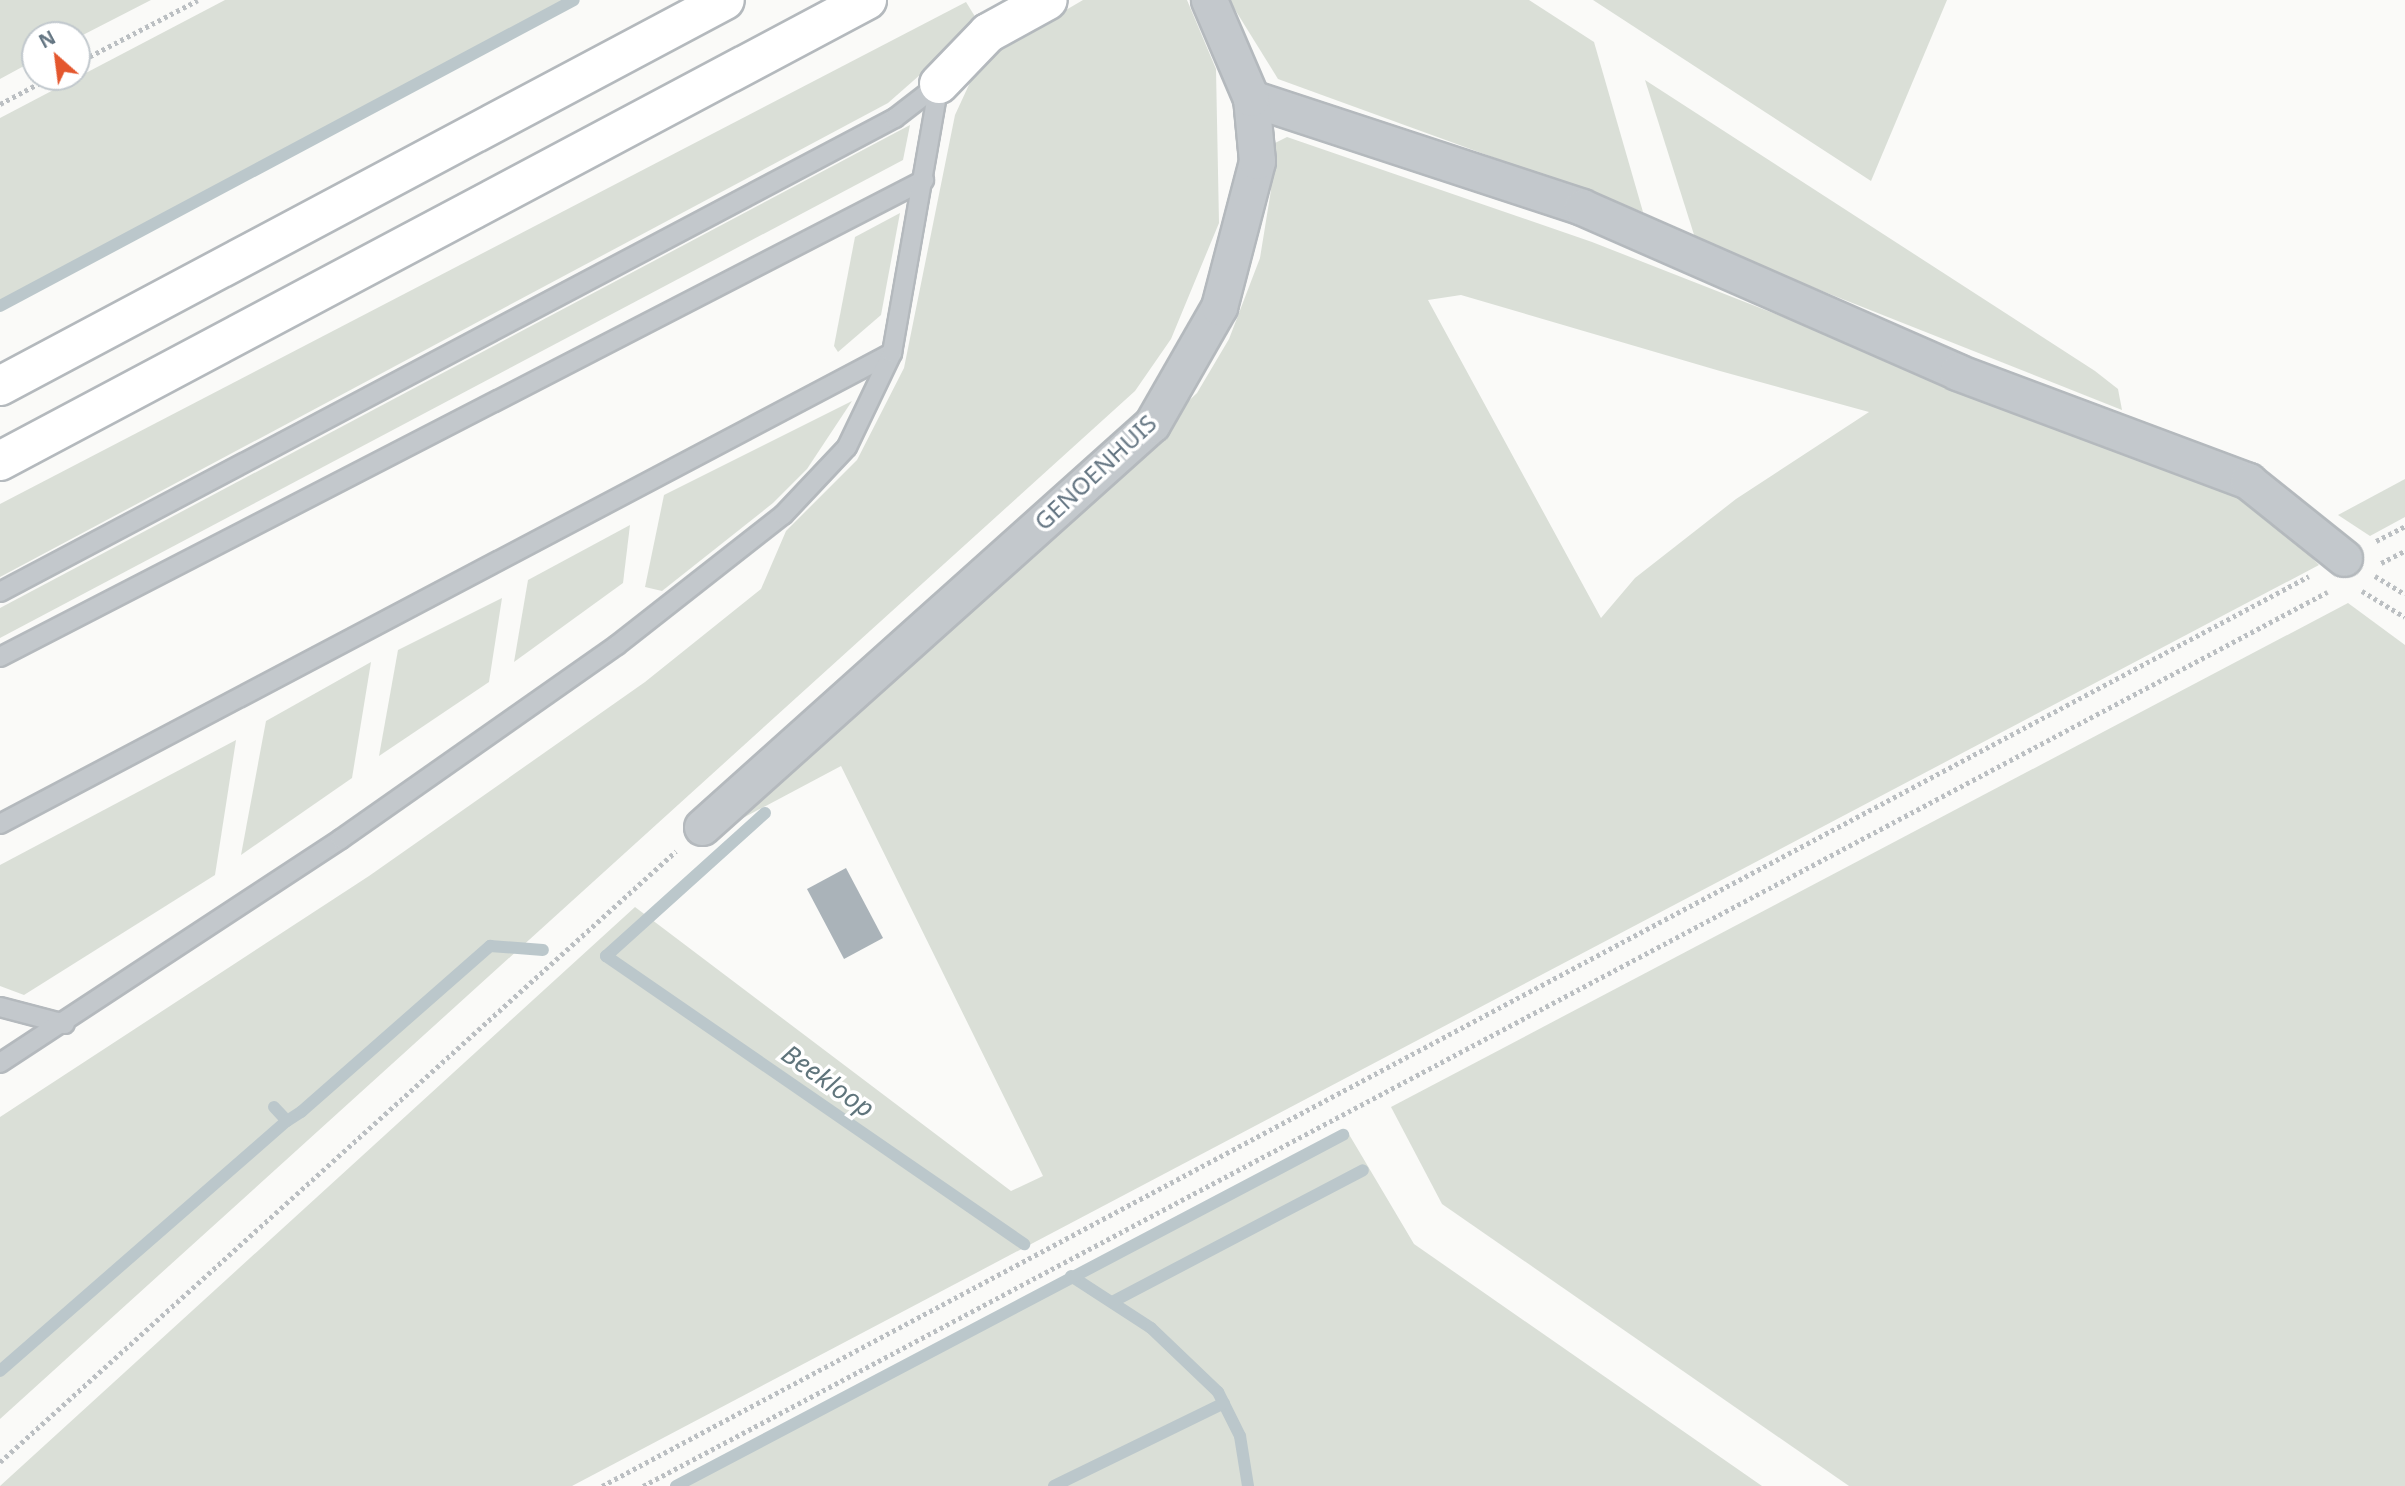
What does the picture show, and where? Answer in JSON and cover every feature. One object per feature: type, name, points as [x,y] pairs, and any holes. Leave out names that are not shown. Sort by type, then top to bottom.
[{"type":"highway","points":[[0,386],[725,0]]},
{"type":"highway","points":[[0,461],[867,0]]},
{"type":"highway","points":[[939,84],[988,33],[1048,0]]},
{"type":"street","name":"GENOENHUIS","points":[[702,827],[1152,425],[1219,307],[1257,161],[1251,98],[1209,0]]},
{"type":"street","points":[[1251,98],[1582,207],[1957,372],[2248,481],[2350,576]]},
{"type":"lane","points":[[0,1063],[65,1024],[606,653],[783,515],[847,447],[892,354],[939,84]]},
{"type":"lane","points":[[0,592],[895,118],[939,84]]},
{"type":"lane","points":[[0,657],[924,180]]},
{"type":"lane","points":[[0,824],[892,354]]},
{"type":"lane","points":[[0,1007],[65,1024]]},
{"type":"path","points":[[91,56],[198,0]]},
{"type":"path","points":[[0,104],[25,91]]},
{"type":"path","points":[[602,1486],[2350,576],[2405,551]]},
{"type":"path","points":[[2350,576],[2405,617]]},
{"type":"path","points":[[643,1486],[2350,576],[2405,594]]},
{"type":"path","points":[[0,1462],[702,827]]},
{"type":"shaded area","points":[[0,0],[151,0],[91,31],[91,21],[21,21],[21,68],[0,79]]},
{"type":"shaded area","points":[[225,0],[571,0],[0,307],[0,118],[51,91],[91,91],[91,70]]},
{"type":"shaded area","points":[[1083,0],[1187,0],[1216,69],[1219,223],[1171,339],[1135,391],[0,1419],[0,1117],[369,876],[645,682],[761,589],[786,531],[857,460],[904,368],[955,115],[973,76],[1006,45]]},
{"type":"shaded area","points":[[1229,0],[1529,0],[1594,42],[1643,212],[1278,79]]},
{"type":"shaded area","points":[[1593,0],[1947,0],[1871,181]]},
{"type":"shaded area","points":[[966,2],[979,23],[888,103],[0,577],[0,504]]},
{"type":"shaded area","points":[[1645,80],[2095,371],[2118,389],[2122,410],[1696,241]]},
{"type":"shaded area","points":[[910,125],[903,160],[0,638],[0,608]]},
{"type":"shaded area","points":[[1287,137],[1592,242],[2227,491],[2272,517],[2319,565],[572,1486],[0,1486],[635,907],[1011,1191],[1043,1176],[841,766],[726,827],[936,642],[1197,393],[1229,339],[1260,258],[1271,190],[1265,148]],"holes":[[[1461,295],[1869,412],[1736,499],[1635,578],[1601,618],[1428,300]]]},
{"type":"shaded area","points":[[900,213],[881,315],[838,352],[834,346],[855,237]]},
{"type":"shaded area","points":[[852,401],[807,469],[773,503],[662,591],[645,587],[664,495]]},
{"type":"shaded area","points":[[2405,479],[2405,517],[2370,536],[2338,515]]},
{"type":"shaded area","points":[[630,525],[623,583],[514,662],[528,580]]},
{"type":"shaded area","points":[[502,598],[489,682],[379,756],[398,650]]},
{"type":"shaded area","points":[[2348,603],[2405,645],[2405,1486],[1849,1486],[1442,1204],[1391,1107]]},
{"type":"shaded area","points":[[371,662],[352,778],[241,855],[266,721]]},
{"type":"shaded area","points":[[236,740],[215,875],[24,995],[0,986],[0,865]]},
{"type":"shaded area","points":[[1347,1131],[1414,1244],[1762,1486],[678,1486]]},
{"type":"building","points":[[846,868],[883,938],[844,959],[807,889]]},
{"type":"waterway","points":[[0,306],[574,0]]},
{"type":"waterway","name":"Beekloop","points":[[765,813],[606,956],[1024,1244]]},
{"type":"waterway","name":"Beekloop","points":[[274,1107],[287,1121],[301,1112],[490,946],[543,950]]},
{"type":"waterway","points":[[0,1371],[287,1121]]},
{"type":"waterway","points":[[676,1486],[1343,1135]]},
{"type":"waterway","points":[[1114,1301],[1363,1170]]},
{"type":"waterway","name":"Beekloop","points":[[1071,1276],[1151,1328],[1218,1392],[1240,1436],[1248,1486]]},
{"type":"waterway","points":[[1054,1486],[1224,1403]]}]
